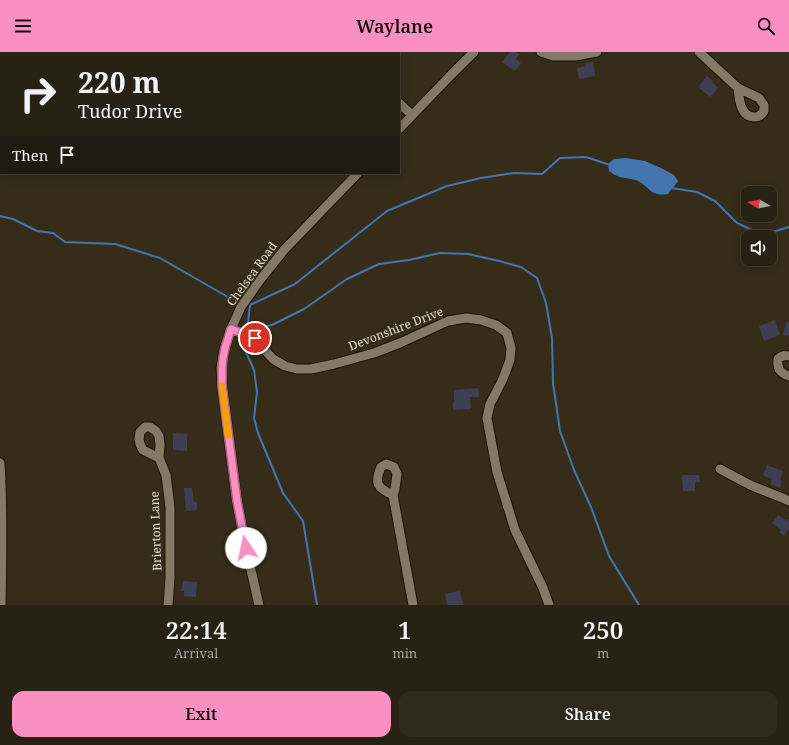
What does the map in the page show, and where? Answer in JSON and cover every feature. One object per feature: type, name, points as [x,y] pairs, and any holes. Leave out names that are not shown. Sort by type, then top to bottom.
[{"type":"street","points":[[400,128],[474,52]]},
{"type":"street","points":[[541,52],[553,56],[575,56],[597,52]]},
{"type":"street","points":[[699,52],[738,88]]},
{"type":"street","points":[[400,104],[412,115]]},
{"type":"street","name":"Chelsea Road","points":[[260,605],[246,548],[237,501],[222,385],[222,368],[225,348],[231,329],[241,307],[260,280],[284,250],[357,174]]},
{"type":"street","name":"Devonshire Drive","points":[[231,329],[255,338],[273,359],[284,366],[297,370],[311,369],[334,364],[374,352],[400,343],[448,321],[466,318],[481,320],[496,325],[507,333],[511,348],[510,360],[502,381],[490,404],[488,418],[497,472],[515,530],[544,588],[549,605]]},
{"type":"street","points":[[789,356],[781,357],[778,359],[777,364],[782,374],[789,376]]},
{"type":"street","name":"Brierton Lane","points":[[159,458],[166,475],[170,507],[170,578],[168,605]]},
{"type":"street","points":[[0,463],[2,508],[1,605]]},
{"type":"street","points":[[720,469],[750,485],[788,497]]},
{"type":"street","points":[[393,495],[413,605]]},
{"type":"water","points":[[626,158],[645,161],[661,168],[674,175],[678,181],[668,194],[662,195],[654,193],[638,181],[619,177],[609,171],[608,164],[614,159]]},
{"type":"building","points":[[510,52],[516,52],[519,54],[516,59],[521,63],[515,71],[502,62]]},
{"type":"building","points":[[593,62],[595,76],[579,79],[577,68],[585,66],[584,64]]},
{"type":"building","points":[[707,76],[718,88],[710,97],[698,87]]},
{"type":"building","points":[[775,320],[780,335],[764,341],[759,326]]},
{"type":"building","points":[[787,321],[789,322],[789,336],[783,335]]},
{"type":"building","points":[[478,388],[479,397],[470,397],[471,409],[453,410],[454,390]]},
{"type":"building","points":[[173,433],[187,434],[187,451],[173,450]]},
{"type":"building","points":[[767,465],[783,471],[780,480],[782,481],[780,488],[770,484],[772,479],[763,475]]},
{"type":"building","points":[[682,475],[699,475],[700,482],[695,482],[695,491],[683,491]]},
{"type":"building","points":[[184,488],[192,488],[194,502],[197,502],[197,510],[186,511]]},
{"type":"building","points":[[778,515],[787,521],[789,519],[789,528],[784,536],[779,532],[781,530],[772,523]]},
{"type":"building","points":[[183,581],[197,582],[196,597],[184,596],[184,591],[181,591]]},
{"type":"building","points":[[460,591],[463,605],[447,605],[445,594]]},
{"type":"waterway","points":[[610,165],[586,157],[560,158],[542,174],[514,173],[481,178],[447,186],[387,211],[295,284],[250,305],[248,323],[258,328],[272,325],[304,309],[347,279],[379,264],[409,260],[440,253],[468,254],[499,261],[521,267],[537,278],[546,303],[552,338],[553,383],[560,431],[609,556],[639,605]]},
{"type":"waterway","points":[[671,188],[697,192],[715,201],[737,223],[752,230],[769,233],[789,227]]},
{"type":"waterway","points":[[0,216],[13,219],[37,231],[53,233],[65,242],[115,244],[160,258],[234,299]]},
{"type":"waterway","points":[[246,329],[248,323]]},
{"type":"waterway","points":[[243,340],[242,343],[254,370],[257,392],[254,418],[258,433],[283,493],[303,521],[317,605]]},
{"type":"slow traffic","points":[[222,386],[228,435]]},
{"type":"route","points":[[246,548],[237,501],[223,394],[222,368],[225,348],[231,329],[255,338]]}]
